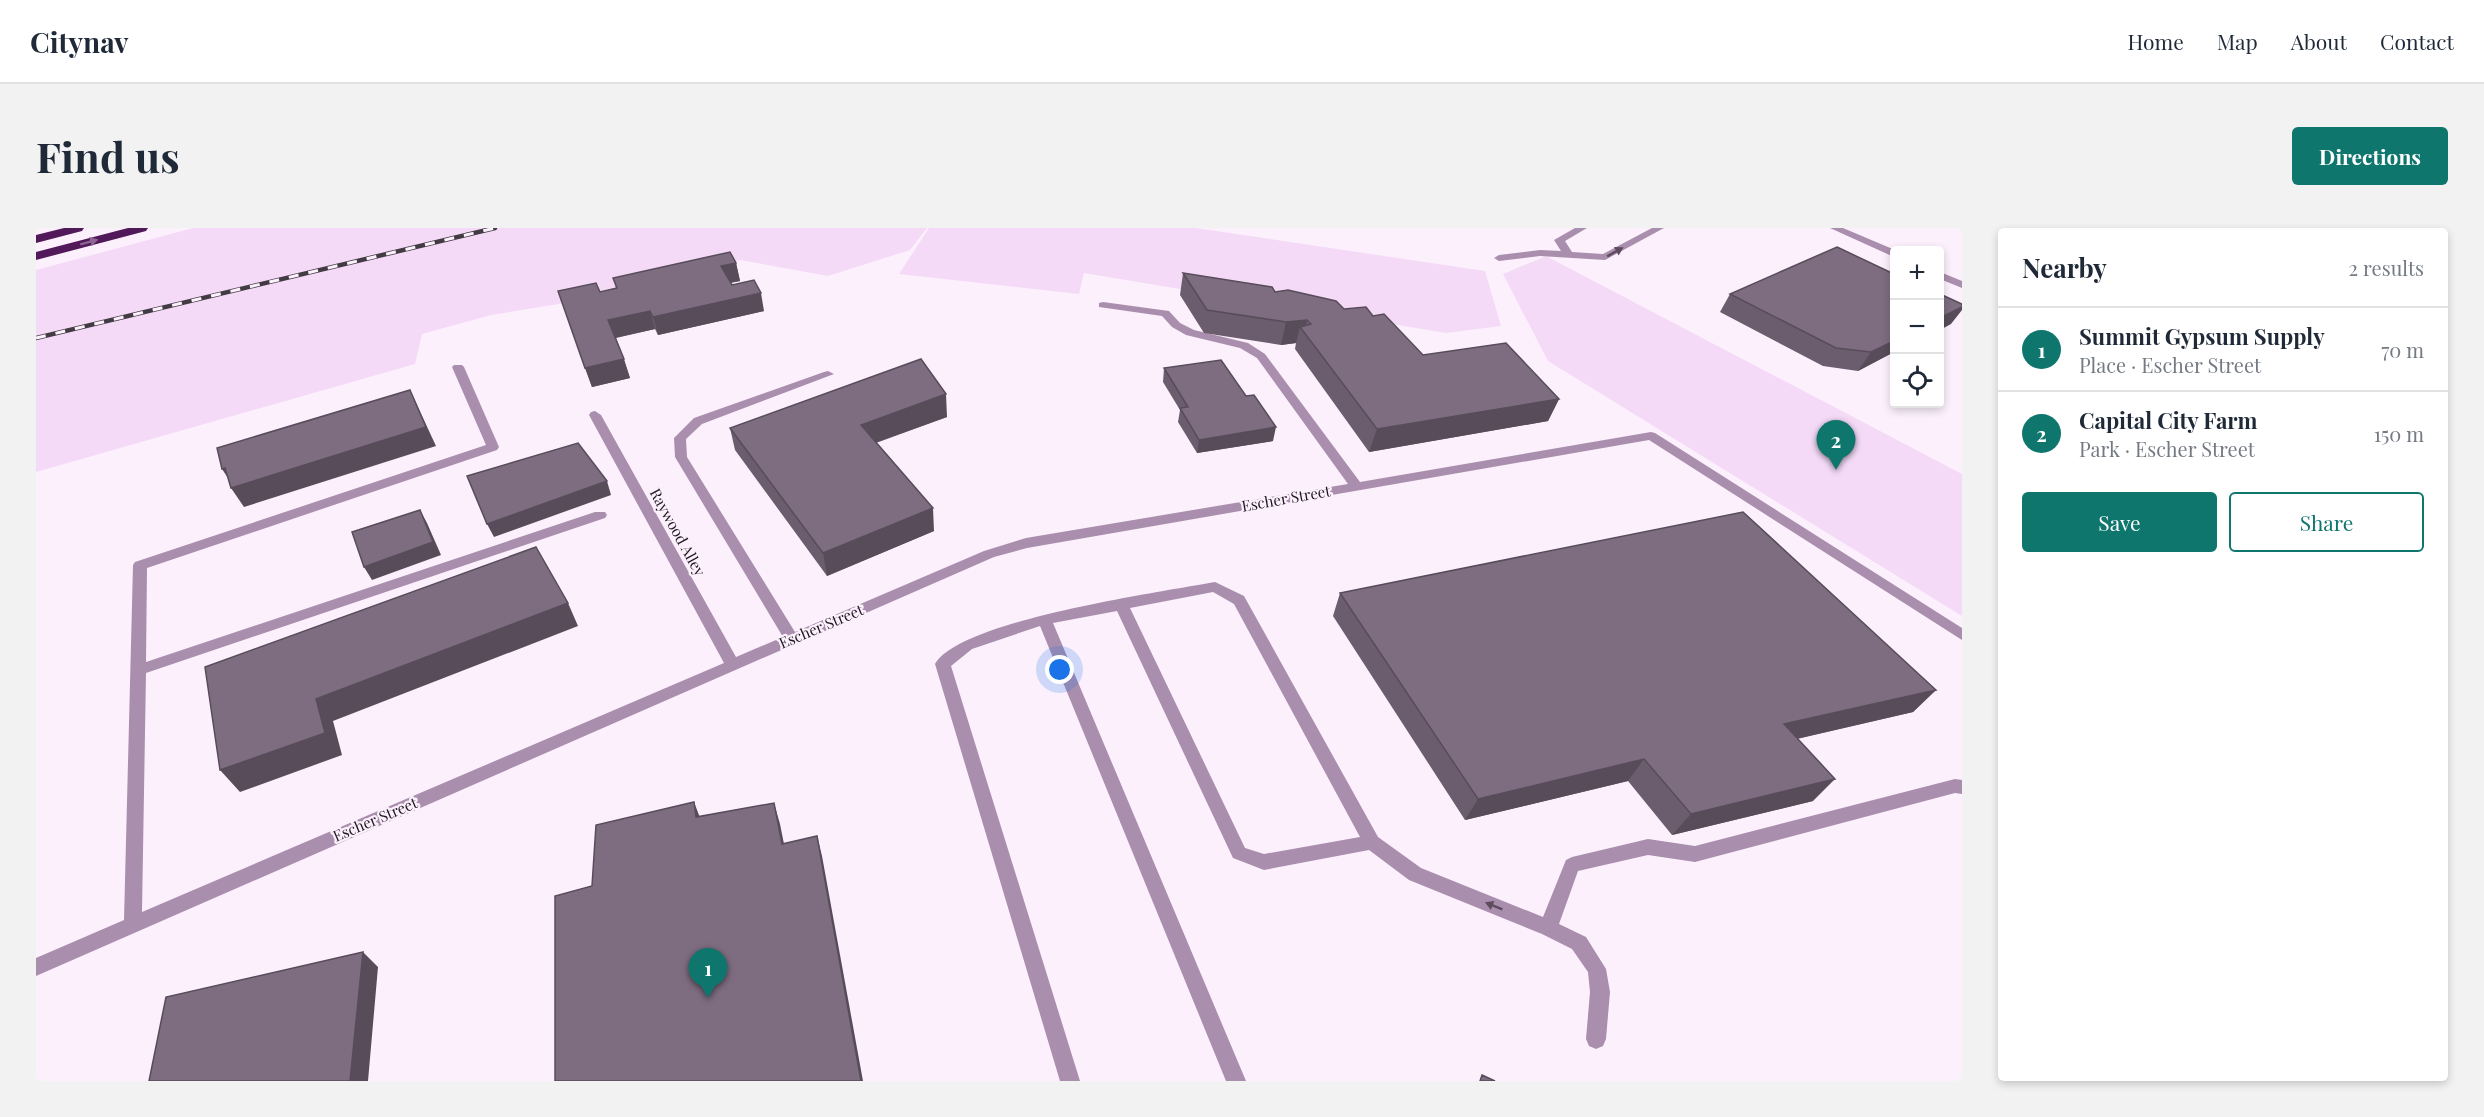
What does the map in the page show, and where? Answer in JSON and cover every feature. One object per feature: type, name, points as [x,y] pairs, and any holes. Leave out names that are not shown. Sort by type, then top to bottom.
[{"type":"highway","points":[[36,239],[78,228]]},
{"type":"highway","points":[[36,256],[142,228]]},
{"type":"street","points":[[1568,254],[1558,240],[1582,228]]},
{"type":"street","points":[[1499,258],[1540,253],[1605,257],[1659,228]]},
{"type":"street","points":[[1835,228],[1890,253]]},
{"type":"street","points":[[1944,277],[1962,285]]},
{"type":"street","points":[[1103,305],[1165,313],[1176,325],[1190,333],[1244,345],[1261,356],[1357,486]]},
{"type":"street","points":[[133,925],[140,565],[493,447],[458,367]]},
{"type":"street","points":[[792,639],[681,457],[680,438],[698,421],[828,374]]},
{"type":"street","name":"Raywood Alley","points":[[595,414],[732,664]]},
{"type":"street","name":"Escher Street","points":[[36,967],[732,664],[989,554],[1026,543],[1651,436],[1962,635]]},
{"type":"street","points":[[138,670],[600,515]]},
{"type":"street","points":[[1070,1081],[943,664],[967,645],[1044,619],[1215,587],[1239,600],[1372,842],[1414,874],[1548,928],[1579,943],[1598,969],[1600,992],[1596,1039]]},
{"type":"street","points":[[1121,604],[1239,853],[1264,862],[1372,842]]},
{"type":"street","points":[[1044,619],[1236,1081]]},
{"type":"street","points":[[1548,928],[1572,865],[1648,847],[1695,854],[1955,786],[1962,788]]},
{"type":"shaded area","points":[[193,228],[927,228],[910,250],[828,276],[740,260],[577,301],[491,315],[422,334],[415,364],[36,472],[36,270]]},
{"type":"shaded area","points":[[929,228],[1196,228],[1485,271],[1501,326],[1446,333],[1084,273],[1079,294],[899,274]]},
{"type":"shaded area","points":[[1546,256],[1962,474],[1962,616],[1548,361],[1503,274]]},
{"type":"building","points":[[1837,247],[1890,272],[1890,343],[1871,352],[1836,348],[1730,294]]},
{"type":"building","points":[[730,252],[736,263],[721,266],[732,285],[754,280],[761,293],[653,317],[650,311],[608,320],[624,359],[585,368],[558,291],[596,283],[600,292],[617,288],[613,278]]},
{"type":"building","points":[[1183,273],[1272,287],[1275,292],[1288,290],[1336,301],[1344,309],[1366,307],[1373,316],[1384,314],[1423,355],[1506,343],[1559,399],[1377,429],[1300,327],[1311,324],[1307,320],[1286,322],[1207,310]]},
{"type":"building","points":[[1944,296],[1962,304],[1962,307],[1944,316]]},
{"type":"building","points":[[921,359],[946,394],[861,425],[933,508],[823,553],[730,428]]},
{"type":"building","points":[[1221,360],[1246,396],[1254,395],[1276,427],[1199,440],[1180,408],[1188,407],[1164,368]]},
{"type":"building","points":[[410,390],[426,427],[231,488],[225,468],[222,469],[217,448]]},
{"type":"building","points":[[578,443],[607,481],[487,524],[467,476]]},
{"type":"building","points":[[420,510],[433,542],[364,567],[352,532]]},
{"type":"building","points":[[1743,512],[1936,690],[1784,724],[1835,779],[1691,814],[1644,759],[1478,799],[1340,593]]},
{"type":"building","points":[[536,547],[568,603],[316,699],[325,733],[220,770],[205,667]]},
{"type":"building","points":[[694,802],[696,817],[774,803],[782,844],[817,836],[861,1081],[555,1081],[555,896],[592,886],[596,825]]},
{"type":"building","points":[[363,952],[350,1081],[149,1081],[166,997]]},
{"type":"building","points":[[1482,1075],[1495,1081],[1480,1081]]},
{"type":"railway","points":[[36,338],[495,228]]},
{"type":"place","name":"Capital City Farm","points":[[1836,470]]},
{"type":"place","name":"Summit Gypsum Supply","points":[[708,998]]}]
